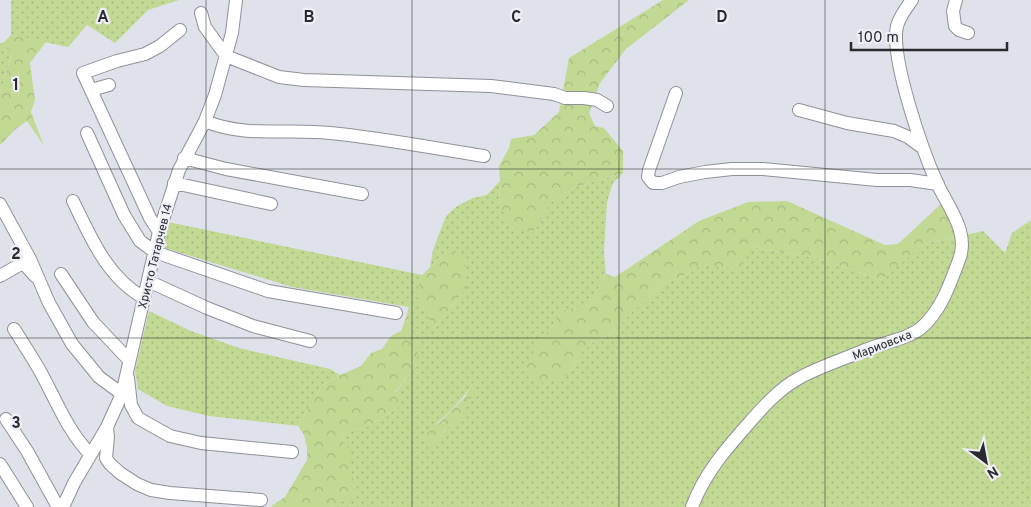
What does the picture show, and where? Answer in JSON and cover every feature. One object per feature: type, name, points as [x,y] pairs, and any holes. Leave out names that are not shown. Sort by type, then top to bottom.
[{"type":"street","name":"Христо Татарчев 14","points":[[62,507],[90,454],[107,427],[122,394],[159,232],[174,182],[184,158],[206,121],[215,95],[234,24],[236,0]]},
{"type":"street","name":"Мариовска","points":[[692,507],[718,458],[779,391],[800,377],[872,347],[915,333],[933,316],[946,294],[961,255],[962,242],[960,229],[923,148],[902,79],[897,28],[901,15],[912,0]]},
{"type":"street","points":[[956,0],[953,11],[955,26],[959,30],[968,33]]},
{"type":"street","points":[[201,13],[204,27],[226,56],[269,74],[289,78],[491,86],[554,94],[565,98],[597,100],[607,106]]},
{"type":"street","points":[[159,232],[150,218],[83,73],[117,60],[144,54],[166,42],[180,30]]},
{"type":"street","points":[[90,90],[109,85]]},
{"type":"street","points":[[676,93],[649,170],[648,177],[653,183],[662,183],[704,172],[732,169],[763,169],[877,180],[916,180],[938,184]]},
{"type":"street","points":[[799,110],[847,123],[894,131],[908,137],[923,148]]},
{"type":"street","points":[[206,121],[219,127],[237,130],[329,132],[484,156]]},
{"type":"street","points":[[87,133],[124,215],[140,241],[155,252],[268,291],[396,313]]},
{"type":"street","points":[[184,158],[226,170],[362,194]]},
{"type":"street","points":[[174,182],[272,204]]},
{"type":"street","points":[[73,201],[95,246],[110,269],[121,282],[144,298]]},
{"type":"street","points":[[0,204],[30,259],[58,320],[75,349],[100,376],[122,394]]},
{"type":"street","points":[[0,276],[21,264],[29,268],[41,286]]},
{"type":"street","points":[[61,274],[93,322],[128,366],[131,405],[138,418],[170,436],[201,443],[292,452]]},
{"type":"street","points":[[148,281],[206,308],[253,326],[310,340]]},
{"type":"street","points":[[14,328],[40,370],[73,435],[90,454]]},
{"type":"street","points":[[6,419],[27,451],[58,507]]},
{"type":"street","points":[[107,427],[106,458],[120,473],[137,484],[151,490],[170,493],[261,500]]},
{"type":"street","points":[[0,464],[27,507]]},
{"type":"green space","points":[[11,0],[179,0],[148,10],[115,43],[87,25],[68,47],[11,35]]},
{"type":"green space","points":[[663,0],[689,0],[626,49],[600,83],[589,113],[595,126],[604,128],[623,151],[623,173],[575,187],[550,203],[533,233],[510,226],[499,204],[499,166],[509,148],[511,139],[534,135],[559,112],[569,58]]},
{"type":"green space","points":[[11,35],[46,42],[30,63],[35,100],[31,112],[44,146],[27,121],[0,145],[0,93],[12,53],[3,43]]},
{"type":"green space","points":[[0,43],[3,43],[12,52],[0,93]]},
{"type":"green space","points":[[623,173],[613,183],[607,202],[604,252],[606,274],[590,305],[563,310],[524,367],[567,376],[583,350],[593,342],[612,334],[630,314],[668,281],[680,278],[701,265],[752,247],[818,258],[881,280],[923,244],[983,231],[1005,253],[1012,233],[1031,220],[1031,507],[331,507],[333,505],[344,443],[342,436],[348,430],[365,428],[400,406],[395,393],[411,373],[418,343],[406,317],[409,307],[292,287],[165,248],[162,244],[168,222],[422,275],[419,290],[434,328],[466,289],[441,257],[430,267],[433,250],[446,216],[457,206],[473,198],[487,195],[500,181],[499,204],[533,233],[550,203],[575,187]],"holes":[[[473,383],[457,423],[449,426],[440,437],[426,435],[455,406]]]},
{"type":"green space","points":[[787,201],[885,245],[898,244],[942,203],[954,230],[954,237],[923,244],[881,280],[818,258],[752,247],[739,269],[701,265],[680,278],[668,281],[630,314],[612,334],[593,342],[583,350],[567,376],[538,384],[523,367],[563,310],[590,305],[606,274],[615,277],[699,221],[748,202]]},
{"type":"green space","points":[[454,249],[466,266],[466,289],[434,328],[416,294],[422,275],[441,257]]},
{"type":"green space","points":[[149,311],[191,331],[239,348],[330,369],[340,375],[322,386],[298,426],[209,416],[167,406],[138,389],[135,371]]},
{"type":"green space","points":[[406,317],[418,343],[417,358],[411,373],[395,392],[402,398],[400,406],[365,428],[349,430],[342,436],[344,443],[349,449],[355,496],[331,507],[270,507],[285,497],[307,460],[304,435],[298,426],[322,386],[340,375],[361,366],[371,353],[382,349],[391,336],[401,331]]},
{"type":"green space","points":[[473,383],[475,390],[462,416],[457,423],[446,429],[430,449],[426,446],[426,435],[432,427],[440,422],[464,398]]}]
